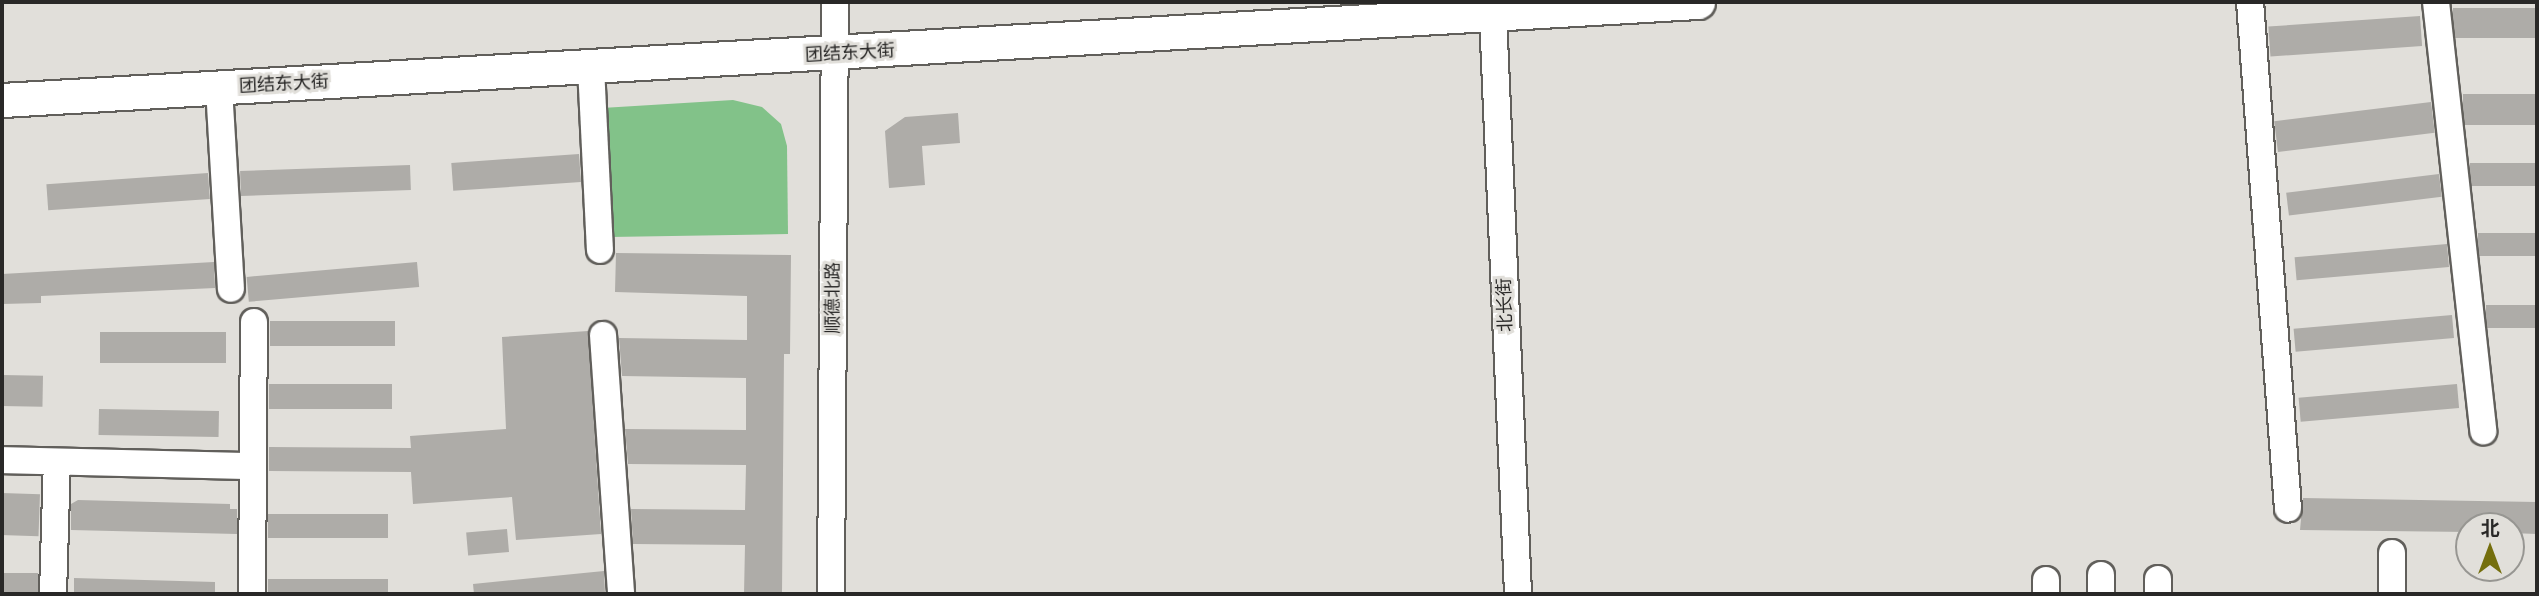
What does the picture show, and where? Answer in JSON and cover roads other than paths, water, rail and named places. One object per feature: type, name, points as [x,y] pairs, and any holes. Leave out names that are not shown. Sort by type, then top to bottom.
[{"type":"main road","name":"团结东大街","points":[[2,80],[835,30],[1403,2]]},
{"type":"main road","name":"团结东大街","points":[[2,100],[591,67],[835,30],[1493,16],[1698,2]]},
{"type":"street","points":[[2250,2],[2288,509]]},
{"type":"street","points":[[2436,2],[2483,431]]},
{"type":"street","name":"北长街","points":[[1493,16],[1518,594]]},
{"type":"street","name":"顺德北路","points":[[831,594],[835,30]]},
{"type":"street","points":[[591,67],[600,250]]},
{"type":"street","points":[[219,88],[231,289]]},
{"type":"street","points":[[252,594],[254,322]]},
{"type":"street","points":[[603,335],[621,594]]},
{"type":"street","points":[[2,460],[253,466]]},
{"type":"street","points":[[52,594],[57,461]]},
{"type":"street","points":[[2392,553],[2392,594]]}]
